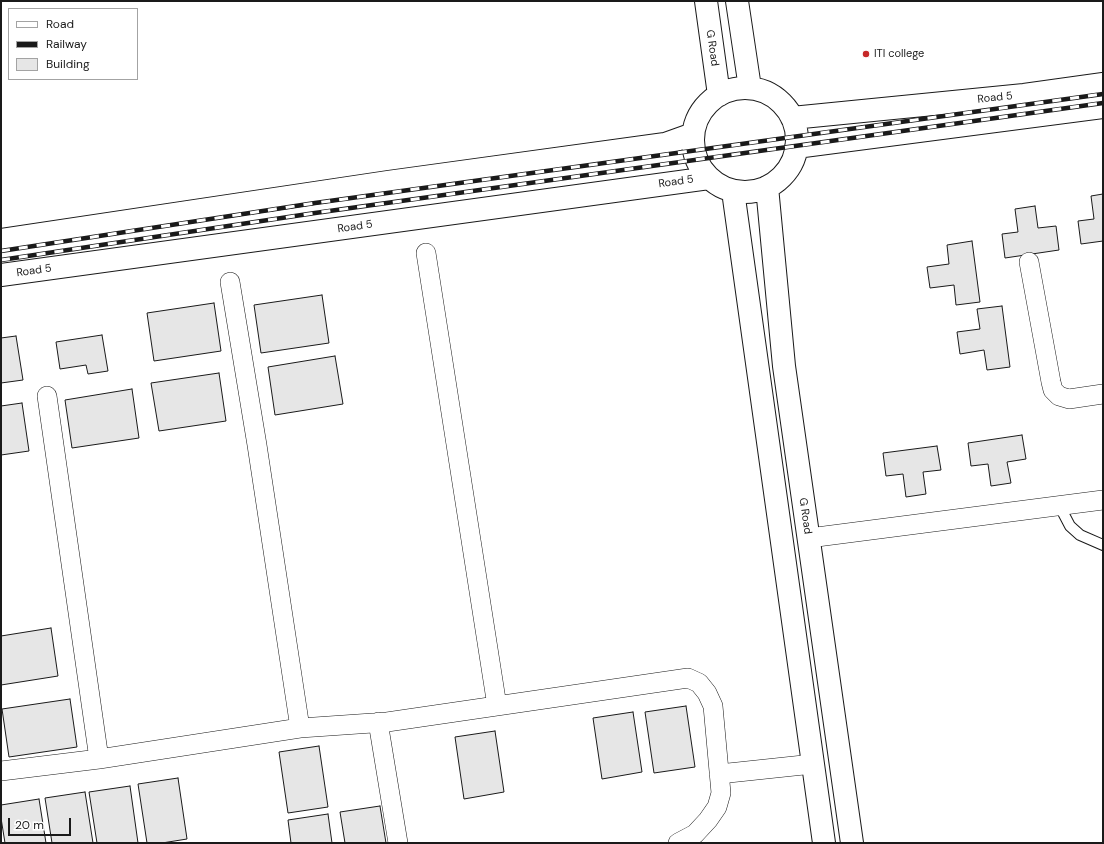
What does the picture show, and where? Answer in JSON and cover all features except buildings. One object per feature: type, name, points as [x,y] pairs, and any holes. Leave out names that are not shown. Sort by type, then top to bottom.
[{"type":"street","name":"G Road","points":[[706,1],[719,95]]},
{"type":"street","points":[[737,1],[750,88]]},
{"type":"street","name":"Road 5","points":[[792,118],[1017,96],[1103,84]]},
{"type":"street","points":[[750,88],[768,93],[782,103],[792,118],[796,132],[796,147],[791,164],[781,178],[767,187],[750,192],[733,191],[718,185],[706,176],[697,162],[693,148],[693,134],[697,118],[706,105],[719,95],[734,89],[750,88]]},
{"type":"street","name":"Road 5","points":[[796,147],[1103,107]]},
{"type":"street","points":[[1,240],[388,182],[665,144],[693,134]]},
{"type":"street","name":"Road 5","points":[[1,276],[709,178]]},
{"type":"street","name":"G Road","points":[[767,187],[784,366],[852,843]]},
{"type":"street","points":[[733,191],[824,843]]},
{"type":"street","points":[[426,254],[497,706]]},
{"type":"street","points":[[1030,262],[1053,390],[1060,396],[1069,399],[1103,394]]},
{"type":"street","points":[[230,282],[257,444],[300,728]]},
{"type":"street","points":[[47,396],[99,759]]},
{"type":"street","points":[[809,538],[1103,500]]},
{"type":"street","points":[[1,771],[99,759],[300,728],[378,722],[688,678],[699,683],[713,706],[721,793],[717,807],[708,820],[695,834],[678,843]]},
{"type":"street","points":[[378,722],[398,843]]},
{"type":"street","points":[[719,774],[813,764]]},
{"type":"lane","points":[[1059,506],[1070,526],[1080,535],[1103,545]]},
{"type":"railway","points":[[1,251],[315,203],[1103,94]]},
{"type":"railway","points":[[1,260],[315,213],[1103,103]]},
{"type":"place","name":"ITI college","points":[[866,54]]}]
